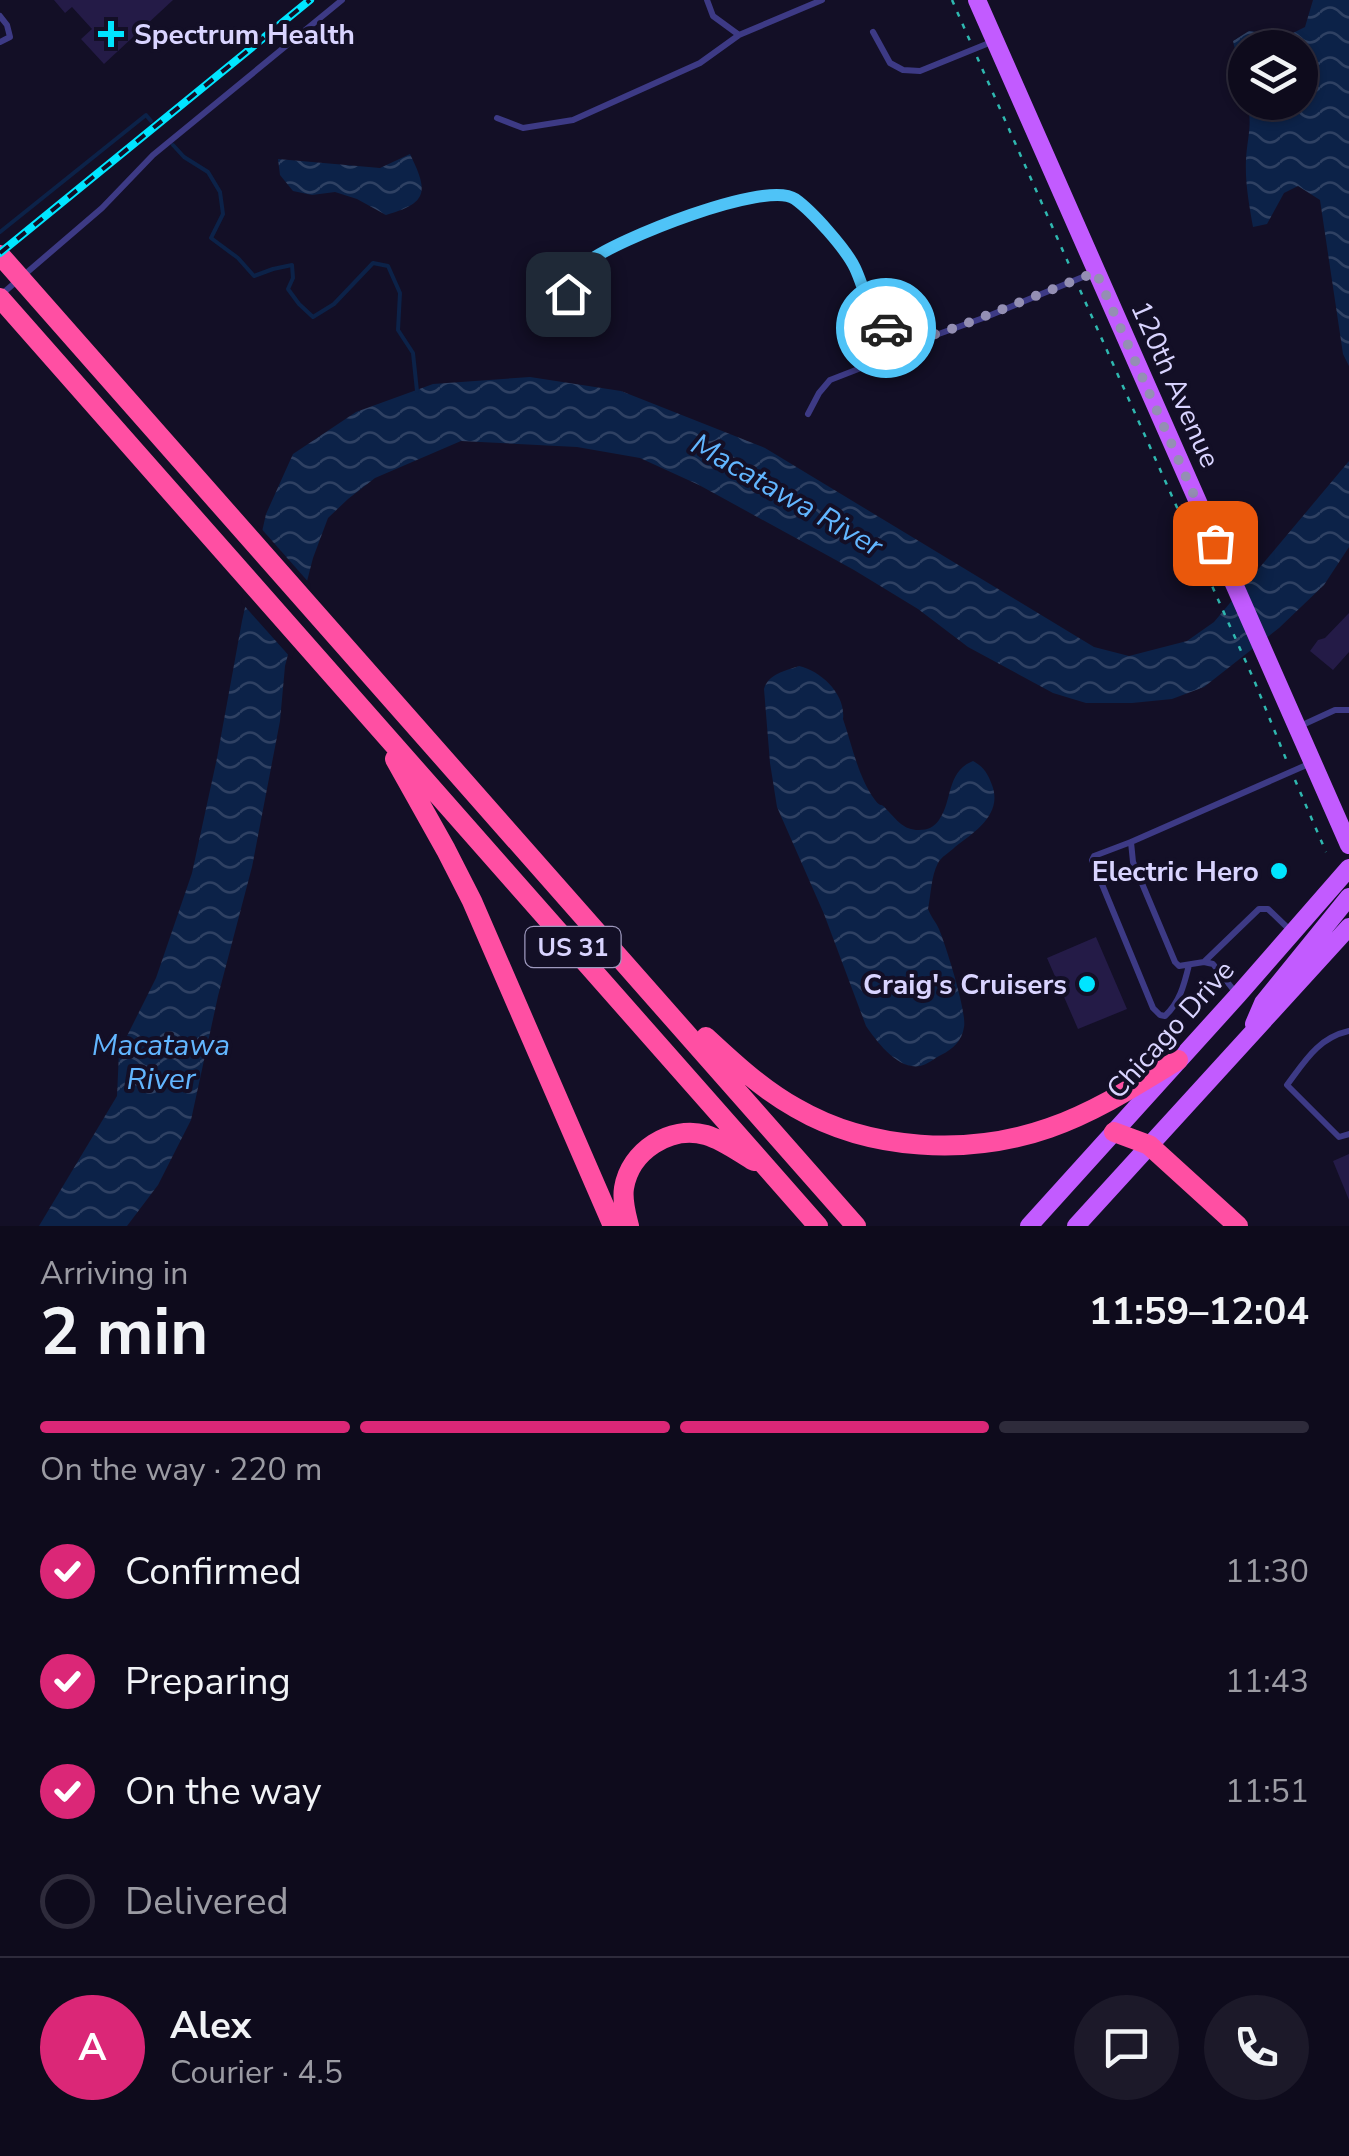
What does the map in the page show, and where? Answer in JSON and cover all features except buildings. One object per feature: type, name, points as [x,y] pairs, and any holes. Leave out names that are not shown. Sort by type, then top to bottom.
[{"type":"highway","name":"US 31","points":[[0,255],[856,1226]]},
{"type":"highway","name":"US 31","points":[[2,300],[818,1226]]},
{"type":"highway","points":[[374,722],[465,888],[613,1226]]},
{"type":"highway","points":[[628,965],[747,1074],[778,1097],[812,1117],[898,1142],[970,1144],[1034,1133],[1088,1111],[1178,1060]]},
{"type":"highway","points":[[629,1226],[624,1201],[628,1174],[634,1161],[655,1142],[667,1137],[692,1132],[705,1134],[772,1172]]},
{"type":"highway","points":[[1114,1132],[1148,1145],[1238,1226]]},
{"type":"main road","name":"120th Avenue","points":[[978,0],[1349,845]]},
{"type":"main road","name":"Chicago Drive","points":[[1029,1226],[1349,868]]},
{"type":"main road","points":[[1248,1038],[1263,1003],[1349,897]]},
{"type":"main road","points":[[1076,1226],[1349,927]]},
{"type":"lane","points":[[2,300],[154,155],[342,0]]},
{"type":"lane","points":[[707,0],[714,16],[739,35]]},
{"type":"lane","points":[[497,118],[522,128],[574,120],[700,64],[739,35],[822,0]]},
{"type":"lane","points":[[0,16],[10,37],[0,42]]},
{"type":"lane","points":[[873,32],[890,63],[903,70],[920,71],[995,40]]},
{"type":"lane","points":[[568,294],[578,270],[592,258],[650,228],[772,193],[792,196],[821,223],[853,263],[880,325],[905,341],[928,338],[1096,272]]},
{"type":"lane","points":[[808,414],[830,380],[915,347],[928,338]]},
{"type":"lane","points":[[1297,727],[1335,710],[1349,710]]},
{"type":"lane","points":[[1189,965],[1173,1008],[1160,1015],[1153,1008],[1092,860],[1094,856],[1312,762]]},
{"type":"lane","points":[[1132,842],[1133,862],[1175,962],[1179,966],[1213,964],[1238,995]]},
{"type":"lane","points":[[1204,962],[1259,908],[1268,909],[1293,933]]},
{"type":"lane","points":[[1349,1031],[1330,1036],[1287,1085],[1339,1137],[1349,1134]]},
{"type":"path","points":[[952,0],[1254,680]]},
{"type":"water","points":[[1313,0],[1349,0],[1349,366],[1343,354],[1320,200],[1298,186],[1284,193],[1267,224],[1253,227],[1247,185],[1250,120],[1318,120],[1318,30],[1299,30],[1305,27]]},
{"type":"water","points":[[410,154],[420,177],[421,194],[410,206],[386,215],[335,192],[312,195],[293,191],[280,175],[278,159],[380,168]]},
{"type":"water","name":"Macatawa River","points":[[530,377],[621,391],[765,448],[1094,647],[1129,656],[1187,641],[1214,622],[1349,461],[1349,547],[1324,585],[1279,628],[1204,687],[1172,699],[1086,703],[1053,693],[968,647],[918,609],[854,570],[699,485],[640,458],[577,447],[461,441],[375,478],[328,518],[313,558],[285,666],[280,721],[252,867],[191,1120],[158,1185],[127,1226],[39,1226],[117,1096],[119,1052],[156,978],[192,873],[266,514],[293,454],[356,412],[433,384]]},
{"type":"water","points":[[799,666],[823,678],[836,693],[869,791],[904,826],[922,830],[935,825],[958,772],[973,761],[985,771],[992,785],[994,805],[985,821],[941,859],[934,874],[928,909],[951,964],[964,1027],[953,1047],[923,1065],[912,1066],[896,1059],[866,1026],[824,914],[777,807],[764,689],[773,676]]},
{"type":"pier","points":[[258,525],[311,585],[292,659],[241,602]]},
{"type":"waterway","points":[[0,232],[146,115],[151,121]]},
{"type":"waterway","points":[[173,145],[208,172],[220,192],[223,214],[211,238],[254,276],[292,265],[293,278],[288,289],[313,317],[334,304],[373,263],[388,266],[400,293],[398,330],[413,353],[417,391]]},
{"type":"railway","points":[[0,253],[310,0]]},
{"type":"way so far","points":[[886,328],[905,341],[933,336],[1096,272],[1215,543]]},
{"type":"place","name":"Spectrum Health","points":[[111,34]]},
{"type":"place","name":"Electric Hero","points":[[1279,871]]},
{"type":"place","name":"Craig's Cruisers","points":[[1087,984]]},
{"type":"route","points":[[568,294],[578,270],[592,258],[650,228],[772,193],[792,196],[821,223],[853,263],[880,325],[886,328]]}]
